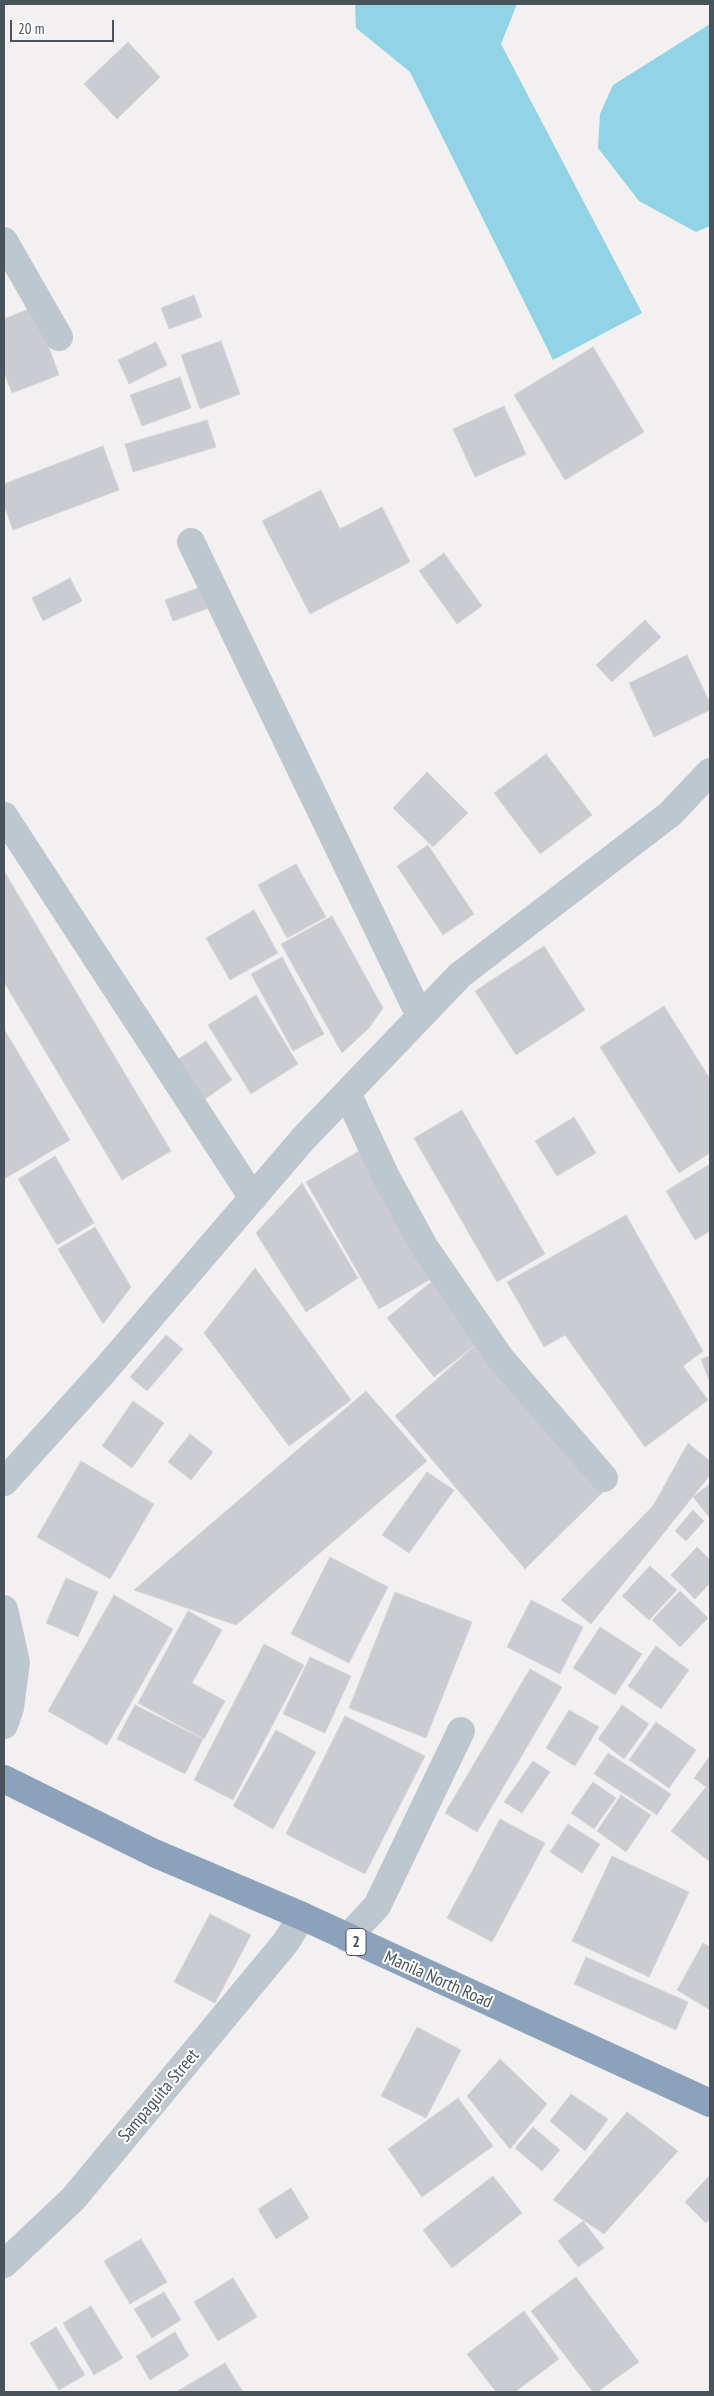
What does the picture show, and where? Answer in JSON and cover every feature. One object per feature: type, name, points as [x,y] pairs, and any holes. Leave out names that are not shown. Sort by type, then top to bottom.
[{"type":"highway","name":"Manila North Road","points":[[4,1779],[154,1853],[302,1916],[710,2103]]},
{"type":"street","points":[[4,241],[59,337]]},
{"type":"street","points":[[191,542],[420,1016]]},
{"type":"street","points":[[4,1480],[105,1370],[303,1139],[460,975],[670,814],[710,772]]},
{"type":"street","points":[[4,816],[253,1198]]},
{"type":"street","points":[[347,1092],[386,1178],[425,1248],[501,1359],[604,1478]]},
{"type":"street","points":[[4,1610],[16,1662],[10,1708],[4,1725]]},
{"type":"street","points":[[347,1938],[377,1906],[462,1731]]},
{"type":"street","name":"Sampaguita Street","points":[[4,2264],[73,2200],[286,1942],[302,1916]]},
{"type":"water","points":[[355,4],[517,4],[501,44],[642,313],[553,360],[410,72],[356,28]]},
{"type":"water","points":[[710,24],[710,226],[696,232],[639,201],[598,148],[600,114],[613,85]]},
{"type":"building","points":[[128,42],[160,77],[117,119],[84,84]]},
{"type":"building","points":[[194,295],[202,317],[169,329],[161,308]]},
{"type":"building","points":[[34,307],[59,375],[12,393],[4,372],[4,319]]},
{"type":"building","points":[[221,341],[240,394],[200,409],[181,355]]},
{"type":"building","points":[[156,342],[167,365],[129,384],[118,360]]},
{"type":"building","points":[[593,347],[644,432],[565,480],[514,395]]},
{"type":"building","points":[[180,377],[191,408],[142,426],[130,395]]},
{"type":"building","points":[[504,406],[526,454],[475,477],[453,429]]},
{"type":"building","points":[[207,420],[216,447],[133,472],[125,444]]},
{"type":"building","points":[[103,446],[119,490],[13,530],[4,505],[4,484]]},
{"type":"building","points":[[321,490],[340,529],[382,507],[410,562],[310,614],[262,521]]},
{"type":"building","points":[[444,553],[482,606],[457,624],[419,571]]},
{"type":"building","points":[[70,578],[82,601],[43,621],[32,598]]},
{"type":"building","points":[[201,587],[209,608],[173,621],[165,600]]},
{"type":"building","points":[[645,620],[661,637],[612,682],[596,665]]},
{"type":"building","points":[[687,655],[710,703],[710,710],[654,737],[629,683]]},
{"type":"building","points":[[546,754],[592,815],[540,854],[494,793]]},
{"type":"building","points":[[427,772],[468,813],[433,847],[393,808]]},
{"type":"building","points":[[428,845],[474,914],[443,935],[397,866]]},
{"type":"building","points":[[296,864],[326,917],[287,938],[258,885]]},
{"type":"building","points":[[4,871],[171,1151],[122,1180],[4,982]]},
{"type":"building","points":[[254,910],[278,953],[230,980],[206,938]]},
{"type":"building","points":[[332,916],[383,1008],[369,1028],[342,1053],[281,944]]},
{"type":"building","points":[[544,946],[585,1010],[516,1055],[475,991]]},
{"type":"building","points":[[282,957],[324,1034],[293,1051],[251,974]]},
{"type":"building","points":[[256,995],[298,1064],[251,1094],[208,1025]]},
{"type":"building","points":[[664,1006],[710,1079],[710,1153],[679,1173],[600,1047]]},
{"type":"building","points":[[4,1029],[70,1140],[4,1179]]},
{"type":"building","points":[[206,1041],[232,1080],[195,1106],[168,1066]]},
{"type":"building","points":[[462,1110],[545,1254],[497,1282],[414,1138]]},
{"type":"building","points":[[574,1117],[596,1153],[557,1176],[535,1141]]},
{"type":"building","points":[[361,1150],[434,1277],[379,1309],[306,1182]]},
{"type":"building","points":[[55,1156],[94,1223],[57,1245],[18,1179]]},
{"type":"building","points":[[710,1164],[710,1231],[695,1240],[666,1191]]},
{"type":"building","points":[[302,1183],[358,1278],[306,1312],[256,1233]]},
{"type":"building","points":[[626,1215],[703,1351],[683,1366],[708,1400],[645,1447],[565,1335],[544,1347],[507,1282]]},
{"type":"building","points":[[95,1227],[131,1287],[103,1324],[58,1249]]},
{"type":"building","points":[[255,1268],[351,1400],[289,1446],[204,1333]]},
{"type":"building","points":[[431,1282],[478,1343],[434,1377],[387,1318]]},
{"type":"building","points":[[166,1335],[183,1349],[147,1391],[130,1377]]},
{"type":"building","points":[[478,1343],[604,1491],[525,1569],[395,1416]]},
{"type":"building","points":[[710,1356],[710,1383],[701,1359]]},
{"type":"building","points":[[366,1391],[427,1461],[236,1625],[134,1590]]},
{"type":"building","points":[[133,1401],[164,1423],[132,1468],[102,1446]]},
{"type":"building","points":[[190,1434],[213,1452],[191,1480],[168,1462]]},
{"type":"building","points":[[688,1443],[710,1461],[710,1475],[591,1624],[561,1600],[653,1506]]},
{"type":"building","points":[[81,1461],[154,1504],[110,1579],[37,1537]]},
{"type":"building","points":[[427,1472],[454,1490],[409,1553],[382,1535]]},
{"type":"building","points":[[710,1484],[710,1518],[693,1497]]},
{"type":"building","points":[[693,1510],[704,1521],[686,1541],[675,1531]]},
{"type":"building","points":[[697,1547],[710,1560],[710,1583],[695,1599],[671,1575]]},
{"type":"building","points":[[330,1557],[388,1587],[349,1663],[291,1634]]},
{"type":"building","points":[[650,1566],[677,1590],[649,1620],[622,1596]]},
{"type":"building","points":[[66,1578],[98,1592],[78,1637],[46,1623]]},
{"type":"building","points":[[680,1591],[708,1618],[680,1647],[652,1620]]},
{"type":"building","points":[[395,1592],[472,1622],[426,1738],[349,1708]]},
{"type":"building","points":[[114,1595],[173,1629],[107,1745],[48,1711]]},
{"type":"building","points":[[531,1600],[583,1627],[560,1674],[507,1647]]},
{"type":"building","points":[[188,1611],[222,1630],[192,1683],[225,1701],[204,1739],[138,1703]]},
{"type":"building","points":[[600,1627],[642,1654],[615,1695],[573,1668]]},
{"type":"building","points":[[264,1644],[304,1665],[233,1800],[194,1780]]},
{"type":"building","points":[[656,1646],[689,1670],[661,1709],[628,1686]]},
{"type":"building","points":[[310,1657],[351,1676],[325,1733],[283,1714]]},
{"type":"building","points":[[530,1669],[562,1687],[477,1832],[445,1813]]},
{"type":"building","points":[[135,1705],[203,1739],[185,1774],[117,1739]]},
{"type":"building","points":[[622,1705],[649,1724],[624,1759],[598,1739]]},
{"type":"building","points":[[569,1710],[599,1727],[575,1766],[546,1748]]},
{"type":"building","points":[[345,1716],[425,1756],[365,1874],[286,1834]]},
{"type":"building","points":[[656,1722],[696,1750],[669,1788],[629,1760]]},
{"type":"building","points":[[276,1730],[316,1752],[273,1829],[233,1806]]},
{"type":"building","points":[[608,1753],[671,1794],[657,1815],[594,1774]]},
{"type":"building","points":[[710,1756],[710,1790],[694,1778]]},
{"type":"building","points":[[533,1761],[550,1772],[522,1813],[504,1802]]},
{"type":"building","points":[[593,1782],[616,1798],[594,1829],[571,1813]]},
{"type":"building","points":[[706,1787],[710,1791],[710,1862],[671,1831]]},
{"type":"building","points":[[621,1795],[651,1815],[626,1852],[597,1831]]},
{"type":"building","points":[[500,1819],[545,1843],[492,1942],[447,1918]]},
{"type":"building","points":[[568,1824],[600,1844],[582,1873],[550,1852]]},
{"type":"building","points":[[612,1856],[689,1892],[649,1977],[572,1941]]},
{"type":"building","points":[[210,1914],[251,1935],[215,2003],[174,1982]]},
{"type":"building","points":[[703,1943],[710,1947],[710,2010],[677,1990]]},
{"type":"building","points":[[586,1957],[688,2002],[676,2030],[574,1984]]},
{"type":"building","points":[[417,2027],[461,2050],[426,2118],[381,2096]]},
{"type":"building","points":[[500,2059],[547,2104],[510,2149],[467,2096]]},
{"type":"building","points":[[571,2094],[608,2119],[585,2151],[550,2121]]},
{"type":"building","points":[[458,2098],[493,2146],[422,2197],[388,2149]]},
{"type":"building","points":[[627,2112],[678,2151],[604,2234],[553,2200]]},
{"type":"building","points":[[533,2127],[560,2150],[542,2171],[515,2148]]},
{"type":"building","points":[[710,2175],[710,2219],[706,2223],[685,2202]]},
{"type":"building","points":[[493,2176],[522,2213],[452,2268],[423,2230]]},
{"type":"building","points":[[291,2188],[309,2218],[276,2239],[258,2209]]},
{"type":"building","points":[[583,2221],[604,2248],[578,2267],[558,2241]]},
{"type":"building","points":[[141,2239],[167,2282],[130,2304],[104,2261]]},
{"type":"building","points":[[576,2277],[639,2362],[597,2392],[593,2392],[531,2311]]},
{"type":"building","points":[[233,2278],[257,2317],[218,2341],[194,2302]]},
{"type":"building","points":[[164,2292],[181,2320],[152,2338],[134,2309]]},
{"type":"building","points":[[91,2306],[123,2358],[94,2375],[63,2323]]},
{"type":"building","points":[[524,2311],[559,2359],[515,2392],[496,2392],[467,2354]]},
{"type":"building","points":[[56,2327],[85,2375],[59,2390],[30,2343]]},
{"type":"building","points":[[175,2332],[189,2356],[150,2380],[136,2356]]},
{"type":"building","points":[[225,2363],[243,2392],[176,2392]]}]
